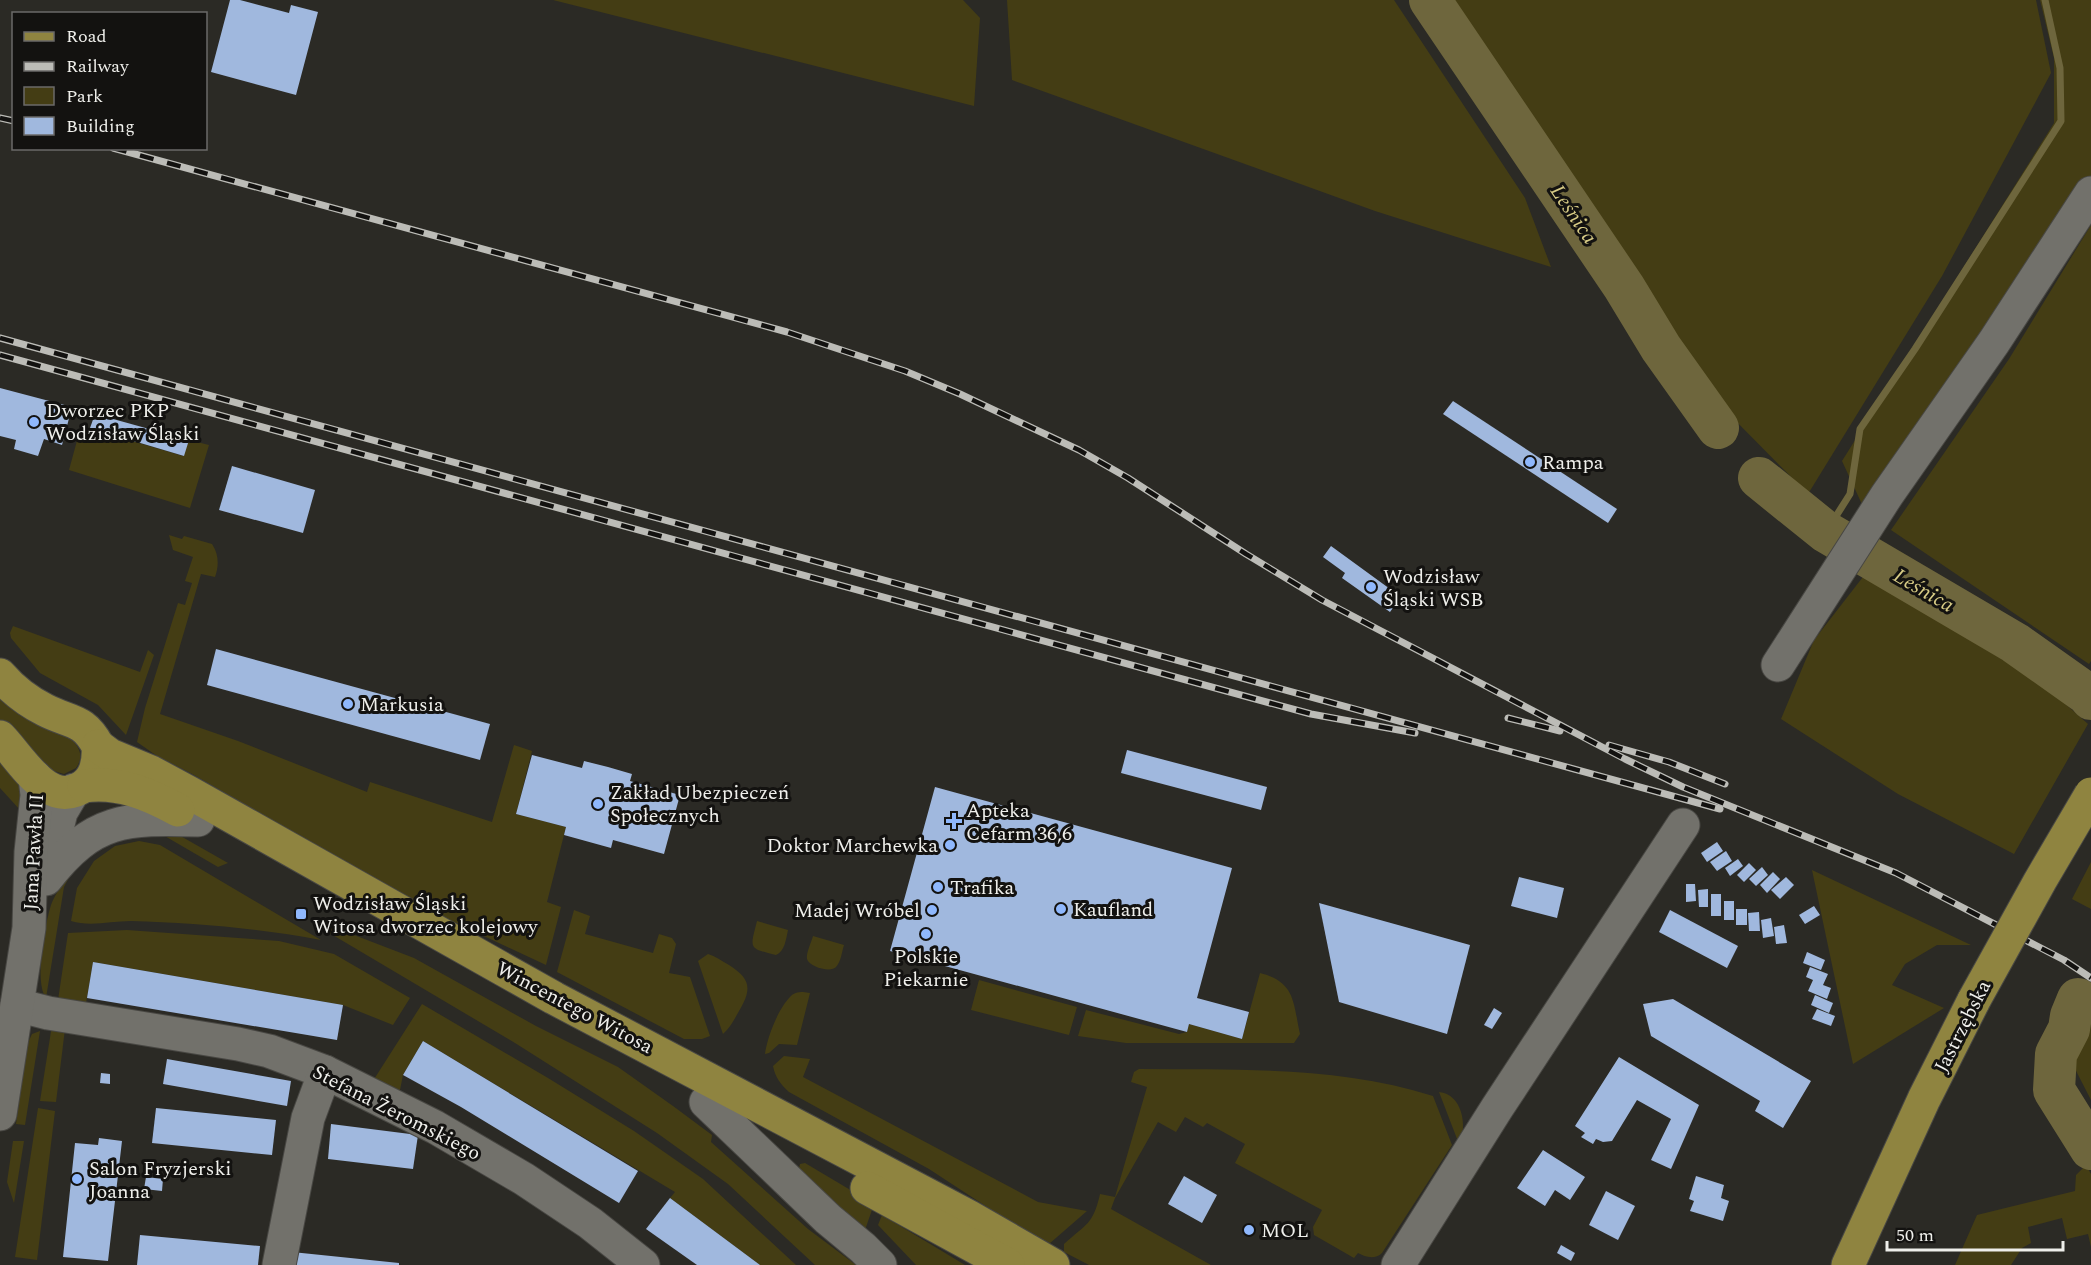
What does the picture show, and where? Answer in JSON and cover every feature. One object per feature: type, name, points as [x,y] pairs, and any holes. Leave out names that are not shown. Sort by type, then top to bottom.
[{"type":"main road","name":"Wincentego Witosa","points":[[0,675],[15,692],[28,701],[85,727],[98,746],[111,755],[151,772],[544,992],[968,1216],[1053,1265]]},
{"type":"main road","name":"Wincentego Witosa","points":[[0,737],[44,786],[61,792],[110,785],[144,794],[198,820],[419,947],[1008,1265]]},
{"type":"main road","points":[[79,788],[96,770],[98,746]]},
{"type":"main road","name":"Jastrzębska","points":[[1848,1265],[1924,1099],[1974,1000],[2091,794]]},
{"type":"street","points":[[1778,665],[1887,495],[1994,342],[2091,193]]},
{"type":"street","name":"Jana Pawła II","points":[[1,1102],[29,928],[31,852],[37,795],[35,777]]},
{"type":"street","name":"Jana Pawła II","points":[[29,928],[46,879],[61,812],[79,788]]},
{"type":"street","points":[[46,879],[75,846],[109,826],[138,820],[198,820]]},
{"type":"street","points":[[1398,1265],[1497,1108],[1683,825]]},
{"type":"street","name":"Stefana Żeromskiego","points":[[17,1005],[48,1013],[238,1044],[269,1052],[325,1072],[435,1127],[524,1179],[590,1223],[643,1265]]},
{"type":"street","points":[[279,1265],[308,1118],[325,1072]]},
{"type":"street","points":[[706,1102],[828,1219],[880,1265]]},
{"type":"green space","points":[[553,0],[963,0],[980,18],[974,106]]},
{"type":"green space","points":[[1007,0],[1394,0],[1525,198],[1551,267],[1375,211],[1012,80]]},
{"type":"green space","points":[[1446,0],[2036,0],[2051,73],[1942,276],[1808,494],[1719,404]]},
{"type":"green space","points":[[2040,0],[2091,0],[2091,177],[2042,257],[1866,513],[1842,461],[2054,123],[2054,58]]},
{"type":"green space","points":[[2091,225],[2091,661],[2089,664],[1891,530],[2009,359]]},
{"type":"green space","points":[[81,426],[183,456],[189,440],[209,445],[190,508],[69,470]]},
{"type":"green space","points":[[169,535],[182,539],[184,536],[212,544],[218,564],[215,577],[201,574],[160,714],[238,741],[367,792],[370,782],[492,822],[514,745],[532,751],[516,814],[566,827],[547,902],[561,907],[546,965],[422,907],[194,775],[157,756],[137,742],[145,708],[178,603],[185,605],[192,583],[185,581],[193,557],[173,550]]},
{"type":"green space","points":[[1866,573],[1919,609],[2043,684],[2088,724],[2014,854],[1898,794],[1781,719],[1814,640]]},
{"type":"green space","points":[[13,626],[140,672],[148,650],[154,655],[126,735],[98,705],[40,673],[11,638],[10,633]]},
{"type":"green space","points":[[0,691],[64,732],[72,740],[79,749],[80,755],[76,768],[64,774],[47,769],[0,724]]},
{"type":"green space","points":[[0,749],[20,774],[21,811],[0,788]]},
{"type":"green space","points":[[177,834],[228,863],[218,867],[163,835]]},
{"type":"green space","points":[[139,841],[160,845],[321,940],[274,932],[202,925],[131,921],[86,924],[71,921],[77,888],[94,861],[115,846]]},
{"type":"green space","points":[[2091,862],[2091,909],[2072,899]]},
{"type":"green space","points":[[1812,870],[1971,945],[1937,945],[1905,964],[1892,985],[1944,1008],[1853,1064]]},
{"type":"green space","points":[[72,872],[64,887],[46,998],[41,979],[41,967],[46,925],[53,901]]},
{"type":"green space","points":[[574,910],[590,916],[585,934],[653,953],[659,934],[672,938],[676,944],[669,973],[690,977],[710,1036],[702,1039],[684,1039],[557,972]]},
{"type":"green space","points":[[757,921],[788,930],[785,944],[776,955],[753,946]]},
{"type":"green space","points":[[330,923],[354,935],[414,958],[536,1026],[618,1067],[712,1135],[711,1142],[808,1229],[856,1265],[815,1265],[728,1184],[657,1133],[515,1043],[326,931]]},
{"type":"green space","points":[[127,930],[279,941],[334,954],[410,998],[393,1025],[343,1005],[93,962],[86,1003],[58,1000],[68,933]]},
{"type":"green space","points":[[813,936],[844,945],[836,967],[825,969],[809,962],[807,954]]},
{"type":"green space","points":[[708,954],[736,970],[742,975],[747,985],[743,1003],[732,1024],[723,1034],[698,961]]},
{"type":"green space","points":[[1260,973],[1280,982],[1291,995],[1300,1034],[1294,1043],[1126,1043],[1078,1036],[1086,1010],[1179,1034],[1187,1032],[1189,1024],[1242,1039]]},
{"type":"green space","points":[[979,980],[1077,1007],[1069,1035],[971,1010]]},
{"type":"green space","points":[[803,992],[810,993],[797,1045],[779,1044],[765,1054],[781,1009],[793,995]]},
{"type":"green space","points":[[422,1004],[634,1131],[703,1179],[796,1265],[760,1265],[670,1198],[675,1192],[423,1041],[403,1075],[398,1100],[371,1084]]},
{"type":"green space","points":[[2091,1020],[2091,1100],[2072,1063],[2084,1030]]},
{"type":"green space","points":[[52,1025],[65,1029],[56,1102],[40,1101]]},
{"type":"green space","points":[[40,1031],[25,1125],[16,1124],[27,1045],[32,1034]]},
{"type":"green space","points":[[784,1056],[810,1059],[803,1077],[1038,1202],[1087,1211],[1049,1244],[1013,1224],[929,1169],[789,1092],[775,1074],[773,1066]]},
{"type":"green space","points":[[1139,1069],[1288,1072],[1361,1079],[1397,1086],[1433,1096],[1452,1145],[1382,1253],[1367,1257],[1358,1253],[1354,1258],[1314,1235],[1313,1227],[1322,1210],[1235,1163],[1245,1144],[1207,1123],[1203,1127],[1185,1117],[1176,1132],[1158,1122],[1111,1209],[1211,1265],[1089,1265],[1064,1252],[1064,1244],[1091,1218],[1100,1194],[1115,1197],[1147,1087],[1131,1082],[1134,1072]]},
{"type":"green space","points":[[1439,1092],[1453,1098],[1461,1112],[1463,1129],[1459,1144]]},
{"type":"green space","points":[[38,1108],[55,1111],[37,1260],[15,1257]]},
{"type":"green space","points":[[13,1141],[24,1141],[14,1203],[7,1182]]},
{"type":"green space","points":[[805,1163],[874,1204],[865,1230],[798,1172],[800,1164]]},
{"type":"green space","points":[[2086,1165],[2091,1174],[2091,1247],[2088,1234],[2067,1239],[2062,1218],[2028,1227],[2031,1243],[2022,1248],[2011,1265],[1955,1265],[1977,1215],[2075,1191],[2076,1175]]},
{"type":"green space","points":[[882,1215],[965,1265],[916,1265],[878,1225]]},
{"type":"shaded area","points":[[2059,1007],[2079,1030],[2063,1065],[2091,1114],[2091,1167],[2085,1155],[2054,1117],[2039,1088],[2049,1027]]},
{"type":"building","points":[[230,0],[240,0],[289,13],[291,5],[318,12],[296,95],[211,72]]},
{"type":"building","name":"Dworzec PKP Wodzisław Śląski","points":[[0,388],[72,407],[62,445],[44,439],[38,456],[14,449],[16,440],[0,436]]},
{"type":"building","name":"Rampa","points":[[1453,401],[1617,509],[1608,523],[1443,414]]},
{"type":"building","points":[[95,414],[189,440],[184,456],[90,428]]},
{"type":"building","points":[[232,466],[315,490],[303,533],[219,510]]},
{"type":"building","name":"Wodzisław Śląski WSB","points":[[1331,546],[1401,597],[1390,612],[1342,578],[1345,573],[1323,557]]},
{"type":"building","name":"Markusia","points":[[216,649],[490,724],[480,760],[207,685]]},
{"type":"building","points":[[1127,750],[1267,787],[1261,810],[1121,773]]},
{"type":"building","name":"Zakład Ubezpieczeń Społecznych","points":[[532,755],[582,768],[584,761],[608,767],[632,774],[630,781],[680,795],[664,854],[613,840],[611,848],[564,835],[566,827],[516,814]]},
{"type":"building","name":"Kaufland","points":[[935,787],[1232,868],[1197,998],[1249,1012],[1242,1039],[1189,1024],[1187,1032],[890,951]]},
{"type":"building","points":[[1717,842],[1723,851],[1707,862],[1701,853]]},
{"type":"building","points":[[1726,851],[1732,861],[1717,871],[1710,862]]},
{"type":"building","points":[[1738,859],[1743,866],[1730,876],[1725,868]]},
{"type":"building","points":[[1749,863],[1756,870],[1744,882],[1737,875]]},
{"type":"building","points":[[1762,867],[1768,875],[1756,886],[1749,879]]},
{"type":"building","points":[[1773,872],[1780,879],[1767,893],[1760,885]]},
{"type":"building","points":[[1519,877],[1564,888],[1557,918],[1511,906]]},
{"type":"building","points":[[1786,877],[1794,885],[1780,899],[1771,890]]},
{"type":"building","points":[[1686,884],[1695,884],[1696,901],[1686,902]]},
{"type":"building","points":[[1708,889],[1708,907],[1699,907],[1698,890]]},
{"type":"building","points":[[1711,894],[1721,894],[1721,916],[1711,916]]},
{"type":"building","points":[[1724,901],[1734,901],[1734,920],[1724,920]]},
{"type":"building","points":[[1319,903],[1470,945],[1447,1034],[1339,1002]]},
{"type":"building","points":[[1814,906],[1820,915],[1805,924],[1799,915]]},
{"type":"building","points":[[1736,909],[1747,909],[1747,925],[1736,925]]},
{"type":"building","points":[[1670,910],[1738,946],[1727,968],[1659,932]]},
{"type":"building","points":[[1759,912],[1760,931],[1749,931],[1748,913]]},
{"type":"building","points":[[1771,918],[1774,936],[1763,938],[1761,920]]},
{"type":"building","points":[[1784,925],[1787,943],[1776,944],[1774,927]]},
{"type":"building","points":[[1807,952],[1825,960],[1821,970],[1803,963]]},
{"type":"building","points":[[93,962],[343,1005],[337,1040],[87,998]]},
{"type":"building","points":[[1810,967],[1828,974],[1823,985],[1831,988],[1827,999],[1808,991],[1813,980],[1806,977]]},
{"type":"building","points":[[1815,995],[1833,1003],[1829,1013],[1811,1005]]},
{"type":"building","points":[[1673,999],[1811,1081],[1783,1128],[1755,1111],[1760,1101],[1651,1036],[1643,1004]]},
{"type":"building","points":[[1494,1008],[1502,1013],[1492,1029],[1484,1025]]},
{"type":"building","points":[[1817,1009],[1835,1016],[1831,1026],[1812,1019]]},
{"type":"building","points":[[423,1041],[638,1171],[619,1203],[461,1107],[403,1075]]},
{"type":"building","points":[[1619,1057],[1699,1105],[1671,1169],[1651,1160],[1671,1119],[1637,1100],[1612,1141],[1603,1142],[1596,1139],[1593,1144],[1581,1137],[1585,1133],[1575,1126]]},
{"type":"building","points":[[167,1059],[291,1081],[287,1106],[163,1084]]},
{"type":"building","points":[[101,1073],[110,1074],[110,1084],[100,1083]]},
{"type":"building","points":[[156,1108],[276,1120],[272,1155],[152,1143]]},
{"type":"building","points":[[331,1124],[418,1135],[413,1169],[328,1159]]},
{"type":"building","points":[[99,1138],[122,1141],[108,1261],[63,1257],[75,1143],[98,1145]]},
{"type":"building","points":[[1543,1150],[1585,1177],[1570,1200],[1555,1190],[1545,1206],[1517,1188]]},
{"type":"building","points":[[1184,1176],[1217,1195],[1202,1223],[1168,1204]]},
{"type":"building","points":[[1696,1176],[1724,1185],[1721,1198],[1729,1201],[1723,1221],[1690,1211],[1694,1201],[1689,1199]]},
{"type":"building","points":[[146,1177],[163,1179],[162,1191],[144,1189]]},
{"type":"building","points":[[1606,1191],[1635,1206],[1618,1240],[1589,1225]]},
{"type":"building","points":[[670,1198],[760,1265],[697,1265],[646,1229]]},
{"type":"building","points":[[140,1235],[260,1246],[258,1265],[137,1265]]},
{"type":"building","points":[[1561,1245],[1575,1253],[1571,1261],[1557,1253]]},
{"type":"building","points":[[292,1252],[399,1263],[399,1265],[291,1265]]},
{"type":"waterway","name":"Leśnica","points":[[1430,0],[1624,287],[1661,348],[1718,428]]},
{"type":"waterway","points":[[1826,532],[1850,494],[1860,429],[1915,349],[2061,121],[2060,68],[2045,0]]},
{"type":"waterway","name":"Leśnica","points":[[1759,478],[1826,532],[2015,643],[2091,699]]},
{"type":"waterway","name":"Leśnica","points":[[2078,999],[2071,1016],[2069,1029],[2056,1054],[2054,1090],[2091,1149]]},
{"type":"railway","points":[[0,118],[12,121]]},
{"type":"railway","points":[[120,150],[787,332],[905,371],[960,394],[1079,450],[1128,478],[1322,600],[1625,759],[1683,787],[1896,873],[2064,960],[2091,978]]},
{"type":"railway","points":[[0,338],[1720,809]]},
{"type":"railway","points":[[0,355],[1311,714],[1415,733]]},
{"type":"railway","points":[[1508,718],[1560,731]]},
{"type":"railway","points":[[1609,745],[1669,762],[1725,784]]},
{"type":"place","name":"Dworzec PKP Wodzisław Śląski","points":[[34,422]]},
{"type":"place","name":"Rampa","points":[[1530,462]]},
{"type":"place","name":"Wodzisław Śląski WSB","points":[[1371,587]]},
{"type":"place","name":"Markusia","points":[[348,704]]},
{"type":"place","name":"Zakład Ubezpieczeń Społecznych","points":[[598,804]]},
{"type":"place","name":"Apteka Cefarm 36,6","points":[[954,821]]},
{"type":"place","name":"Doktor Marchewka","points":[[950,845]]},
{"type":"place","name":"Trafika","points":[[938,887]]},
{"type":"place","name":"Kaufland","points":[[1061,909]]},
{"type":"place","name":"Madej Wróbel","points":[[932,910]]},
{"type":"place","name":"Wodzisław Śląski Witosa dworzec kolejowy","points":[[301,914]]},
{"type":"place","name":"Polskie Piekarnie","points":[[926,934]]},
{"type":"place","name":"Salon Fryzjerski Joanna","points":[[77,1179]]},
{"type":"place","name":"MOL","points":[[1249,1230]]}]
